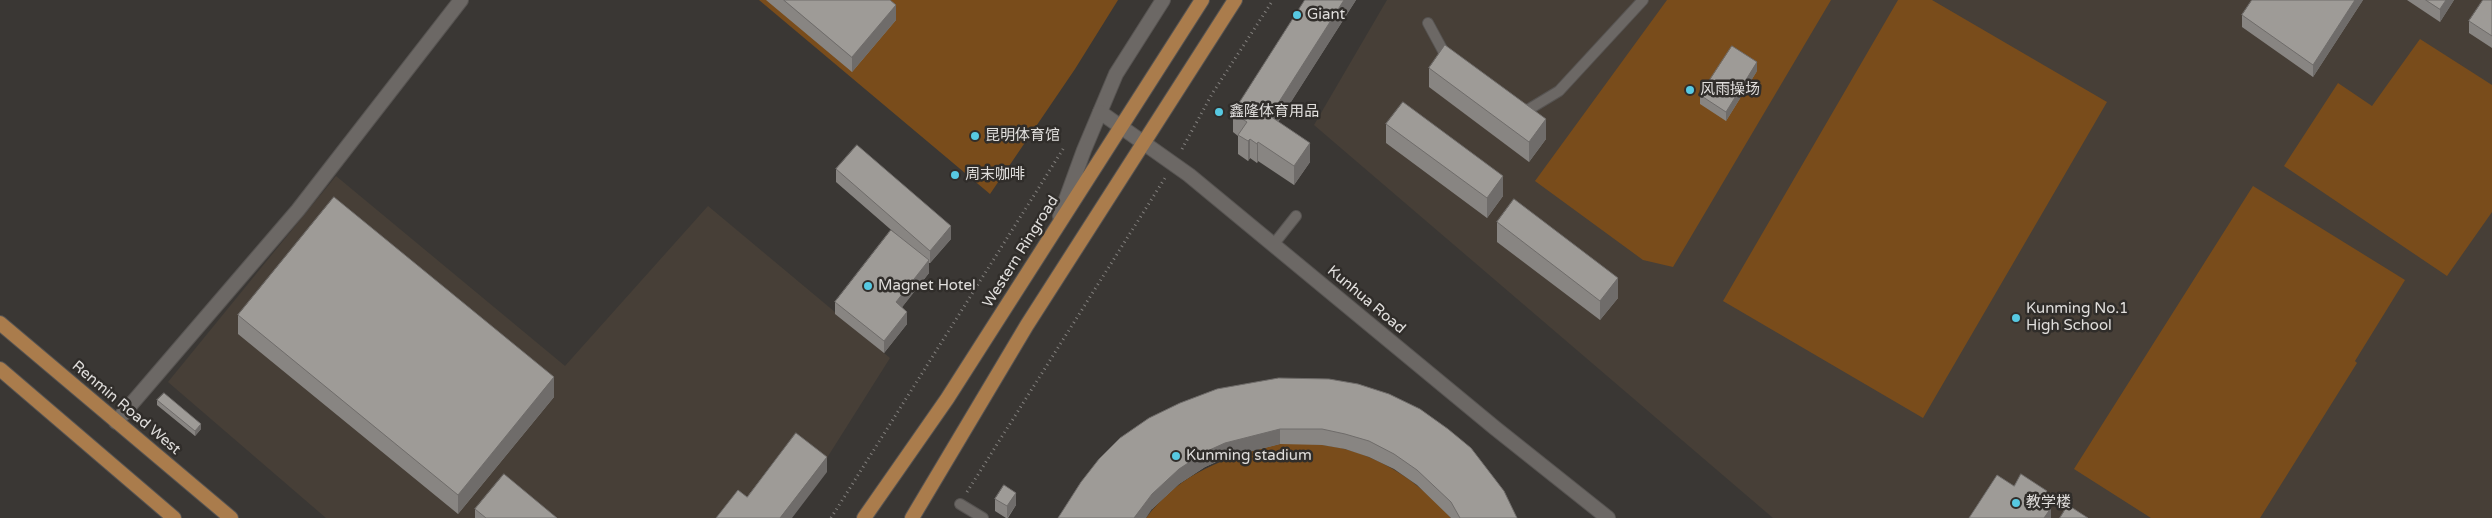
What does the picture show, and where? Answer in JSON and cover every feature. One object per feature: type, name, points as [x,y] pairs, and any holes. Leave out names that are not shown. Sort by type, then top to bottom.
[{"type":"main road","name":"Western Ringroad","points":[[864,518],[947,398],[1202,0]]},
{"type":"main road","points":[[912,518],[1027,325],[1235,0]]},
{"type":"main road","name":"Renmin Road West","points":[[0,323],[231,518]]},
{"type":"main road","points":[[0,369],[174,518]]},
{"type":"street","points":[[116,422],[298,210],[461,0]]},
{"type":"street","points":[[1057,224],[1116,74],[1163,0]]},
{"type":"street","name":"Kunhua Road","points":[[1100,112],[1173,164],[1608,518]]},
{"type":"lane","points":[[1513,109],[1521,114],[1559,91],[1643,0]]},
{"type":"lane","points":[[1428,23],[1450,63],[1458,69]]},
{"type":"lane","points":[[1273,245],[1296,216]]},
{"type":"lane","points":[[960,504],[983,518]]},
{"type":"path","points":[[960,504],[1154,199],[1212,94],[1273,0]]},
{"type":"path","points":[[831,518],[1069,140]]},
{"type":"shaded area","name":"昆明体育馆","points":[[759,0],[1118,0],[1075,69],[990,194]]},
{"type":"shaded area","name":"Kunming No.1 High School","points":[[1387,0],[2492,0],[2492,518],[1773,518],[1314,125]]},
{"type":"shaded area","name":"风雨操场","points":[[1667,0],[1831,0],[1673,267],[1643,260],[1535,181]]},
{"type":"shaded area","points":[[1898,0],[1932,0],[2107,102],[1923,418],[1723,301]]},
{"type":"shaded area","points":[[2420,39],[2492,85],[2492,212],[2447,276],[2284,166],[2338,83],[2372,106]]},
{"type":"shaded area","points":[[336,176],[565,366],[708,206],[890,358],[789,518],[326,518],[168,382]]},
{"type":"shaded area","points":[[2253,186],[2405,280],[2355,361],[2357,363],[2260,518],[2151,518],[2074,469]]},
{"type":"shaded area","points":[[1280,444],[1323,445],[1342,448],[1377,461],[1394,470],[1424,491],[1451,518],[1146,518],[1160,502],[1189,478],[1222,461]]},
{"type":"building","points":[[784,0],[890,0],[896,5],[852,57]]},
{"type":"building","points":[[1305,0],[1344,0],[1270,116],[1310,143],[1294,166],[1258,142],[1257,144],[1250,139],[1248,141],[1238,135],[1247,122],[1233,113]]},
{"type":"building","points":[[2252,0],[2355,0],[2313,65],[2242,15]]},
{"type":"building","points":[[2426,0],[2446,0],[2440,9]]},
{"type":"building","points":[[2483,0],[2492,0],[2492,36],[2469,21]]},
{"type":"building","points":[[1445,45],[1546,119],[1529,142],[1429,68]]},
{"type":"building","points":[[1732,46],[1757,62],[1726,112],[1700,95]]},
{"type":"building","points":[[1403,102],[1503,176],[1487,198],[1386,124]]},
{"type":"building","points":[[857,145],[951,226],[930,251],[836,169]]},
{"type":"building","points":[[334,197],[554,377],[458,495],[238,315]]},
{"type":"building","points":[[1514,199],[1618,278],[1600,301],[1497,222]]},
{"type":"building","points":[[891,230],[929,260],[896,302],[907,312],[884,341],[835,302]]},
{"type":"building","name":"Kunming stadium","points":[[1279,378],[1329,379],[1358,384],[1389,394],[1420,409],[1471,448],[1504,491],[1517,518],[1460,518],[1451,502],[1417,470],[1394,454],[1369,441],[1322,429],[1280,429],[1225,443],[1205,452],[1179,469],[1152,494],[1134,518],[1058,518],[1081,482],[1099,459],[1120,438],[1149,418],[1180,403],[1217,389]]},
{"type":"building","points":[[164,393],[201,424],[195,431],[157,400]]},
{"type":"building","points":[[796,433],[827,457],[780,518],[716,518],[738,490],[747,497]]},
{"type":"building","points":[[504,474],[557,518],[486,518],[475,509]]},
{"type":"building","points":[[2021,474],[2047,491],[2040,500],[2051,508],[2044,518],[1969,518],[1997,475],[2014,486]]},
{"type":"building","points":[[1004,485],[1016,493],[1007,506],[995,499]]},
{"type":"building","points":[[2068,505],[2088,518],[2060,518]]},
{"type":"place","name":"Giant","points":[[1297,15]]},
{"type":"place","name":"风雨操场","points":[[1690,90]]},
{"type":"place","name":"鑫隆体育用品","points":[[1219,112]]},
{"type":"place","name":"昆明体育馆","points":[[975,136]]},
{"type":"place","name":"周末咖啡","points":[[955,175]]},
{"type":"place","name":"Magnet Hotel","points":[[868,286]]},
{"type":"place","name":"Kunming No.1 High School","points":[[2016,318]]},
{"type":"place","name":"Kunming stadium","points":[[1176,456]]},
{"type":"place","name":"教学楼","points":[[2016,503]]}]
